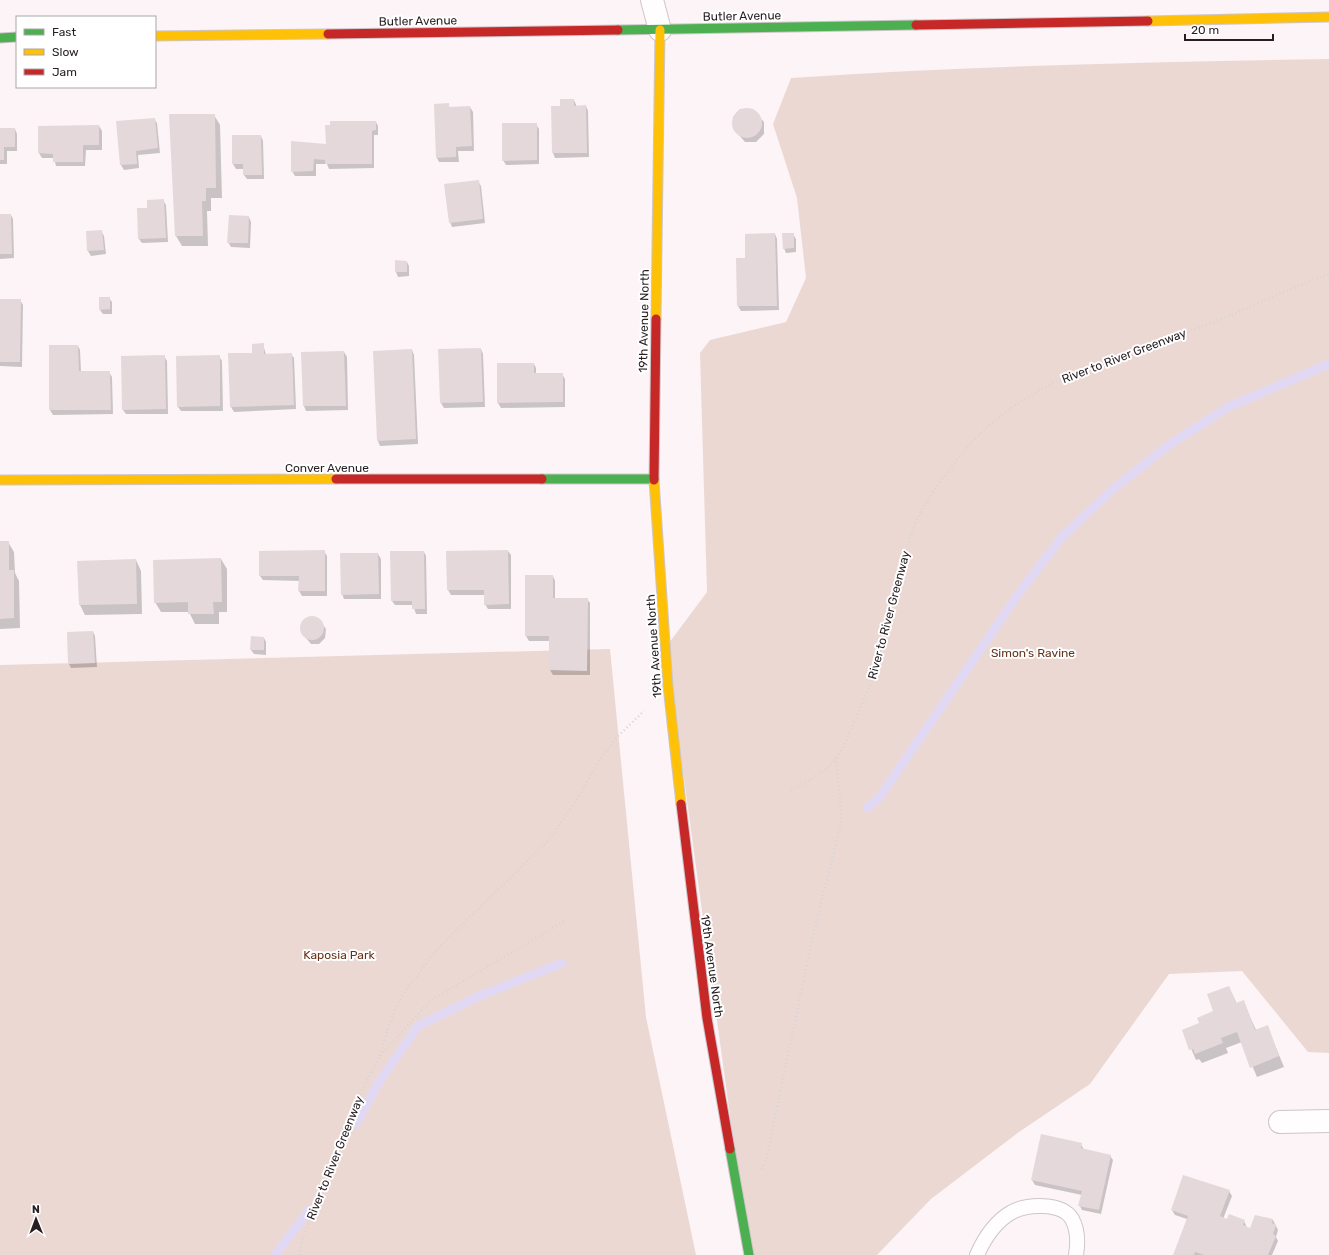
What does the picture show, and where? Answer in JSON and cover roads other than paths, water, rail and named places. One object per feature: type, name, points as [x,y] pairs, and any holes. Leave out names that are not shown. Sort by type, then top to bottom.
[{"type":"street","points":[[652,0],[660,30]]},
{"type":"street","name":"Butler Avenue","points":[[156,36],[660,30],[1329,17]]},
{"type":"street","name":"19th Avenue North","points":[[660,30],[654,480],[668,686],[694,926],[705,1003],[749,1255]]},
{"type":"street","points":[[0,38],[16,37]]},
{"type":"street","name":"Conver Avenue","points":[[0,480],[654,480]]},
{"type":"street","points":[[1280,1122],[1329,1121]]},
{"type":"lane","points":[[977,1255],[982,1244],[996,1226],[1011,1212],[1027,1207],[1043,1205],[1062,1210],[1071,1218],[1076,1230],[1078,1244],[1076,1255]]},
{"type":"waterway","points":[[867,808],[879,798],[1019,593],[1062,537],[1113,489],[1169,445],[1228,407],[1329,364]]},
{"type":"waterway","points":[[356,1124],[379,1082],[418,1026],[477,997],[562,963]]},
{"type":"waterway","points":[[275,1255],[310,1209]]},
{"type":"park label","name":"Simon's Ravine","points":[[1033,653]]},
{"type":"park label","name":"Kaposia Park","points":[[339,955]]}]
